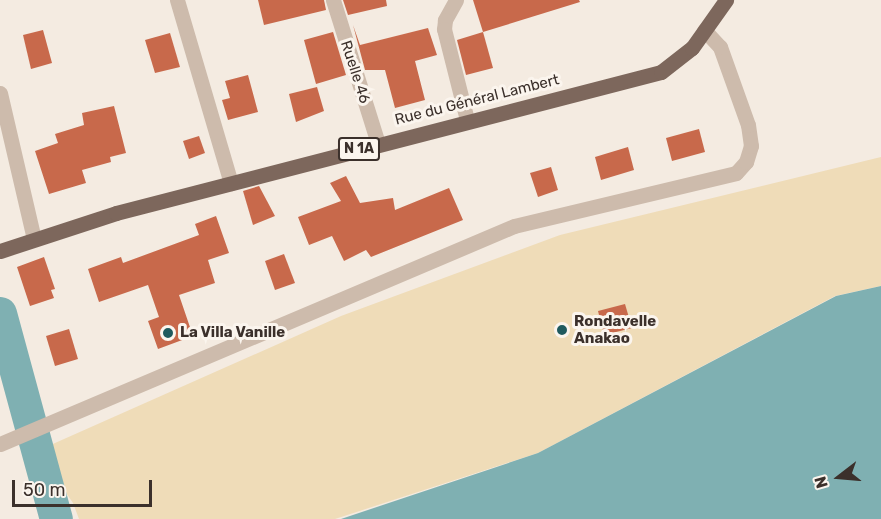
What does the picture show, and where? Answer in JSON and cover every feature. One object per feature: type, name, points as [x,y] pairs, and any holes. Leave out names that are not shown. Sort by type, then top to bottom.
[{"type":"main road","name":"Rue du Général Lambert","points":[[1,251],[34,239],[231,183],[467,120],[661,72],[692,48],[726,0]]},
{"type":"street","points":[[177,0],[231,183]]},
{"type":"street","name":"Ruelle 46","points":[[333,0],[378,144]]},
{"type":"street","points":[[456,0],[444,29],[467,120]]},
{"type":"street","points":[[0,444],[514,226],[736,173],[746,162],[751,146],[748,125],[720,47],[704,30]]},
{"type":"street","points":[[0,93],[34,239]]},
{"type":"sand","points":[[881,157],[881,286],[835,296],[538,453],[335,519],[79,519],[73,503],[37,451],[341,316],[560,235]]},
{"type":"water","points":[[881,286],[881,519],[341,519],[538,453],[836,296]]},
{"type":"building","points":[[258,0],[324,0],[326,10],[264,25]]},
{"type":"building","points":[[343,0],[386,0],[387,6],[348,15]]},
{"type":"building","points":[[473,0],[579,0],[580,2],[483,32]]},
{"type":"building","points":[[353,25],[360,45],[428,28],[437,55],[415,61],[425,100],[395,108],[385,70],[365,70]]},
{"type":"building","points":[[43,30],[52,63],[31,69],[23,35]]},
{"type":"building","points":[[333,32],[346,75],[316,84],[304,40]]},
{"type":"building","points":[[483,32],[493,68],[466,75],[457,40]]},
{"type":"building","points":[[170,33],[180,67],[155,73],[145,40]]},
{"type":"building","points":[[248,75],[258,112],[228,120],[222,100],[230,98],[225,81]]},
{"type":"building","points":[[317,87],[324,111],[296,122],[289,94]]},
{"type":"building","points":[[114,106],[126,153],[110,157],[111,162],[82,170],[86,183],[49,194],[35,151],[58,143],[55,134],[84,125],[82,113]]},
{"type":"building","points":[[699,129],[705,152],[672,161],[666,138]]},
{"type":"building","points":[[199,136],[205,153],[189,159],[183,141]]},
{"type":"building","points":[[628,147],[634,170],[601,180],[595,157]]},
{"type":"building","points":[[551,167],[558,190],[538,197],[530,173]]},
{"type":"building","points":[[346,176],[360,203],[393,198],[395,210],[449,188],[463,220],[371,257],[366,250],[344,261],[332,236],[309,245],[298,217],[341,201],[330,183]]},
{"type":"building","points":[[259,186],[275,216],[253,225],[243,191]]},
{"type":"building","points":[[216,216],[229,253],[208,260],[215,283],[179,295],[193,336],[158,349],[148,321],[159,317],[148,285],[99,302],[88,269],[121,257],[123,263],[199,235],[195,224]]},
{"type":"building","points":[[284,254],[295,283],[275,290],[265,261]]},
{"type":"building","points":[[44,257],[55,289],[51,290],[54,298],[30,306],[17,267]]},
{"type":"building","points":[[625,304],[632,328],[604,335],[598,311]]},
{"type":"building","points":[[69,329],[78,359],[55,366],[46,336]]},
{"type":"waterway","points":[[0,313],[56,519]]},
{"type":"place","name":"Rondavelle Anakao","points":[[562,330]]},
{"type":"place","name":"La Villa Vanille","points":[[168,333]]}]
